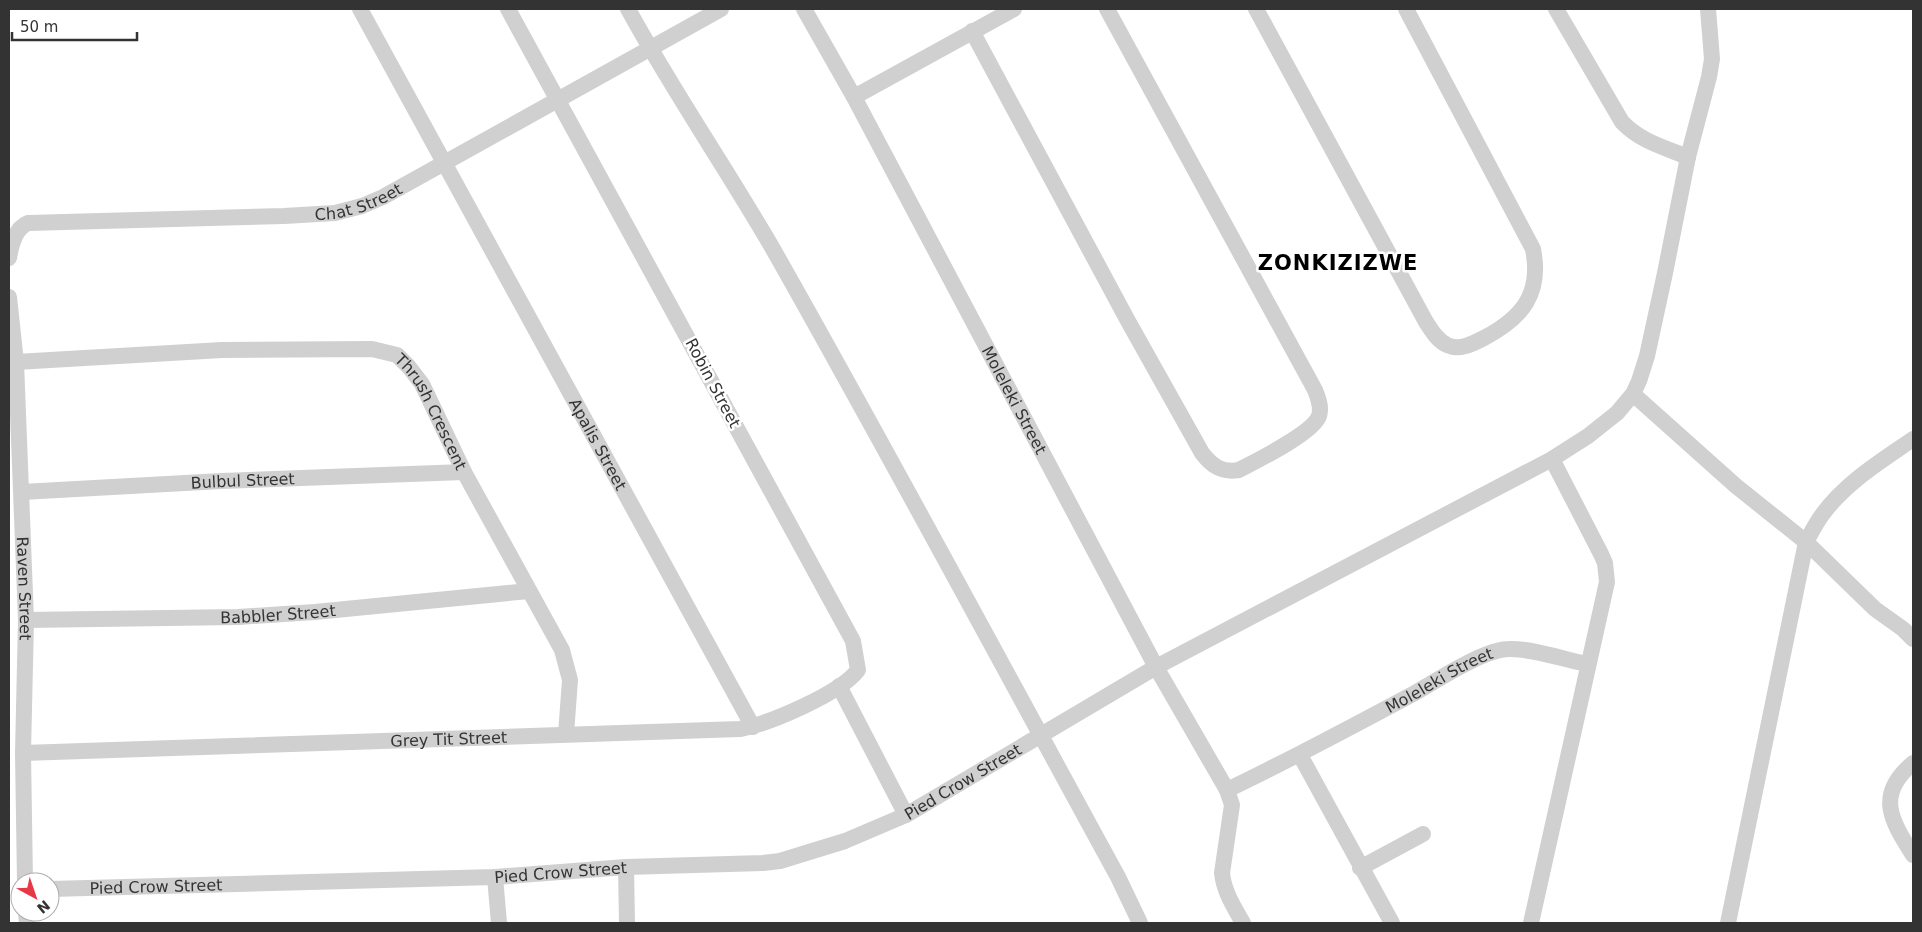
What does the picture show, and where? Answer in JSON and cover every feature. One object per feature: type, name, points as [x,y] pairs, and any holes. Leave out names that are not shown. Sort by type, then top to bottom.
[{"type":"street","name":"Apalis Street","points":[[360,9],[753,727]]},
{"type":"street","name":"Robin Street","points":[[508,9],[853,641],[858,670]]},
{"type":"street","points":[[628,9],[771,246],[913,501],[1118,877],[1140,923]]},
{"type":"street","name":"Chat Street","points":[[9,258],[15,237],[22,227],[28,223],[335,213],[374,202],[721,9]]},
{"type":"street","name":"Moleleki Street","points":[[804,9],[854,97],[1156,667],[1227,790],[1232,805],[1222,873],[1223,882],[1243,923]]},
{"type":"street","points":[[854,97],[1014,9]]},
{"type":"street","points":[[972,31],[1128,321],[1202,453],[1212,465],[1221,470],[1230,472],[1239,470],[1308,429],[1318,418],[1320,402],[1107,9]]},
{"type":"street","points":[[1256,9],[1426,322],[1442,341],[1454,347],[1460,347],[1470,345],[1501,329],[1521,312],[1532,291],[1536,265],[1533,249],[1406,9]]},
{"type":"street","points":[[1556,9],[1622,122],[1630,131],[1644,140],[1688,157]]},
{"type":"street","name":"Pied Crow Street","points":[[60,889],[495,877],[626,867],[763,863],[780,860],[845,841],[906,815],[1156,667],[1552,459],[1602,426],[1617,413],[1633,394],[1649,347],[1688,157],[1703,105],[1712,59],[1708,9]]},
{"type":"street","name":"Raven Street","points":[[9,297],[16,362],[26,620],[23,752],[25,872]]},
{"type":"street","name":"Thrush Crescent","points":[[16,362],[222,350],[372,349],[390,352],[402,360],[422,384],[464,472],[529,591],[556,636],[566,660],[570,680],[566,734]]},
{"type":"street","points":[[1633,394],[1736,486],[1806,542],[1875,609],[1910,629]]},
{"type":"street","points":[[1728,923],[1806,542],[1821,516],[1836,498],[1913,439]]},
{"type":"street","points":[[1531,923],[1587,664],[1607,582],[1605,563],[1552,459]]},
{"type":"street","name":"Bulbul Street","points":[[22,492],[464,472]]},
{"type":"street","name":"Babbler Street","points":[[26,620],[238,618],[529,591]]},
{"type":"street","name":"Moleleki Street","points":[[1227,790],[1300,755],[1464,666],[1498,651],[1509,648],[1587,664]]},
{"type":"street","name":"Grey Tit Street","points":[[23,752],[325,744],[740,729],[753,727],[798,709],[839,686],[858,670]]},
{"type":"street","points":[[839,686],[906,815]]},
{"type":"street","points":[[1300,755],[1360,868],[1392,923]]},
{"type":"street","points":[[1913,763],[1893,786],[1890,793],[1890,805],[1895,826],[1913,855]]},
{"type":"street","points":[[1360,868],[1423,834]]},
{"type":"street","points":[[626,867],[627,923]]},
{"type":"street","points":[[495,877],[499,923]]},
{"type":"district","name":"ZONKIZIZWE","points":[[1338,263]]}]
